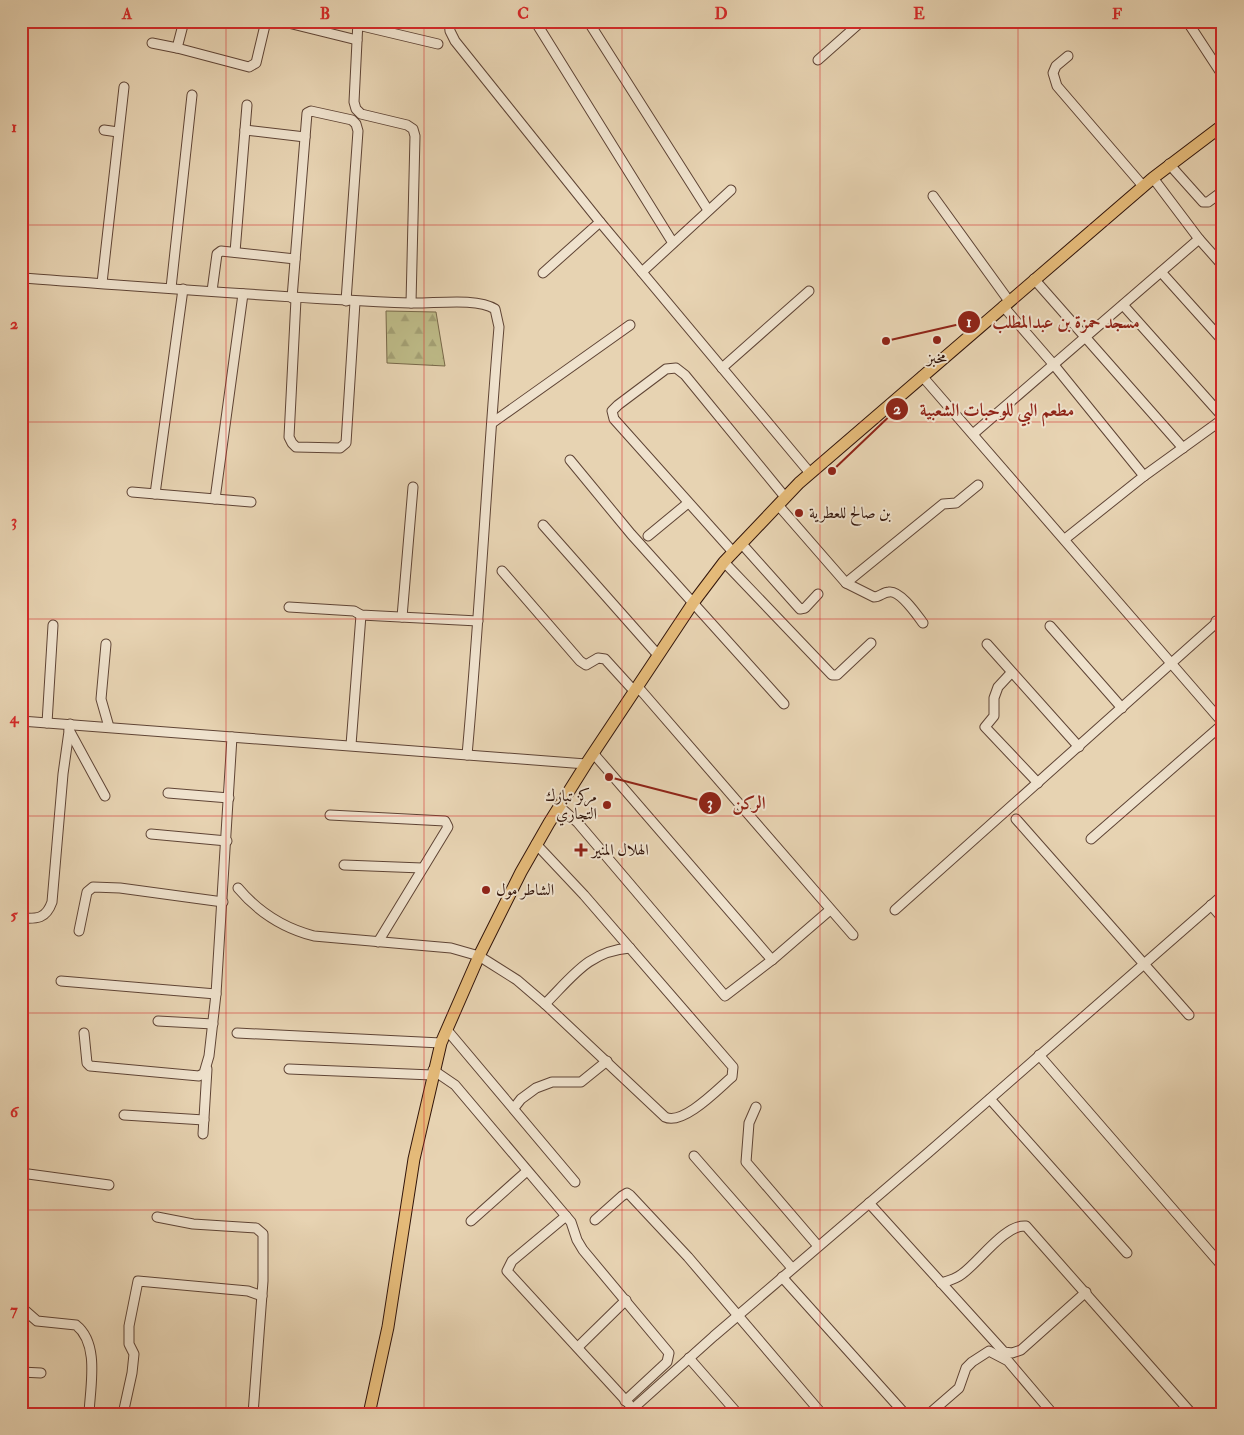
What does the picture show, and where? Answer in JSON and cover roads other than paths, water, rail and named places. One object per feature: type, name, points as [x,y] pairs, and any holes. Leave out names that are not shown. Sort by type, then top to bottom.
[{"type":"main road","points":[[369,1414],[391,1308],[414,1159],[441,1043],[479,956],[536,844],[658,655],[693,603],[724,562],[810,473],[1152,178],[1223,125]]},
{"type":"street","points":[[177,48],[184,21]]},
{"type":"street","points":[[152,42],[253,66],[256,63],[266,21]]},
{"type":"street","points":[[280,21],[358,40]]},
{"type":"street","points":[[449,21],[450,31],[455,41],[600,222],[810,473]]},
{"type":"street","points":[[534,21],[673,243]]},
{"type":"street","points":[[588,21],[708,210]]},
{"type":"street","points":[[818,60],[862,21]]},
{"type":"street","points":[[1187,21],[1223,76]]},
{"type":"street","points":[[411,303],[415,136],[413,129],[407,125],[361,114],[356,110],[358,23],[438,44]]},
{"type":"street","points":[[1068,56],[1056,66],[1053,73],[1057,86],[1143,186]]},
{"type":"street","points":[[102,284],[124,87]]},
{"type":"street","points":[[171,288],[192,95]]},
{"type":"street","points":[[235,252],[247,105]]},
{"type":"street","points":[[309,111],[352,120],[357,126],[346,444],[340,448],[296,447],[292,444],[289,437],[295,258],[305,137],[307,112],[309,111]]},
{"type":"street","points":[[104,130],[118,132]]},
{"type":"street","points":[[245,130],[305,137]]},
{"type":"street","points":[[1170,164],[1203,202],[1208,202],[1223,191]]},
{"type":"street","points":[[1152,178],[1198,239],[1223,266]]},
{"type":"street","points":[[642,272],[731,190]]},
{"type":"street","points":[[933,196],[1006,304],[1144,476]]},
{"type":"street","points":[[543,273],[600,222]]},
{"type":"street","points":[[973,434],[1198,239]]},
{"type":"street","points":[[212,291],[218,253],[221,251],[295,258]]},
{"type":"street","points":[[1161,272],[1223,341]]},
{"type":"street","points":[[21,278],[350,301],[411,303],[479,302],[495,310],[498,327],[492,423],[467,754]]},
{"type":"street","points":[[1034,280],[1183,448]]},
{"type":"street","points":[[154,494],[182,289]]},
{"type":"street","points":[[722,368],[809,291]]},
{"type":"street","points":[[215,499],[243,294]]},
{"type":"street","points":[[1065,539],[1144,476],[1223,418],[1123,305]]},
{"type":"street","points":[[492,423],[630,325]]},
{"type":"street","points":[[818,594],[804,608],[800,609],[737,547],[688,503],[614,419],[612,411],[666,369],[676,368],[685,375],[846,583],[874,597],[887,592],[893,592],[908,603],[923,623]]},
{"type":"street","points":[[922,376],[1172,662],[1223,724],[1091,839]]},
{"type":"street","points":[[570,460],[631,534],[784,704]]},
{"type":"street","points":[[846,583],[942,504],[956,503],[978,486]]},
{"type":"street","points":[[402,617],[413,487]]},
{"type":"street","points":[[132,492],[251,502]]},
{"type":"street","points":[[648,536],[688,503]]},
{"type":"street","points":[[543,525],[658,655]]},
{"type":"street","points":[[724,562],[832,675],[837,675],[871,644]]},
{"type":"street","points":[[502,571],[580,662],[586,665],[598,658],[605,659],[636,689],[853,936]]},
{"type":"street","points":[[289,607],[354,611],[361,615],[478,621]]},
{"type":"street","points":[[351,745],[361,615]]},
{"type":"street","points":[[895,910],[1220,619],[1223,630]]},
{"type":"street","points":[[47,723],[53,625]]},
{"type":"street","points":[[1050,626],[1122,708]]},
{"type":"street","points":[[106,644],[101,699],[109,727]]},
{"type":"street","points":[[987,644],[1079,747]]},
{"type":"street","points":[[1012,673],[998,687],[994,698],[994,716],[985,727],[1038,783]]},
{"type":"street","points":[[21,722],[47,723],[69,727],[109,727],[586,764]]},
{"type":"street","points":[[69,727],[106,796]]},
{"type":"street","points":[[21,918],[38,919],[45,916],[52,902],[69,727]]},
{"type":"street","points":[[203,1134],[207,1066],[216,994],[223,902],[232,737]]},
{"type":"street","points":[[594,753],[772,960]]},
{"type":"street","points":[[168,793],[228,798]]},
{"type":"street","points":[[559,806],[578,823],[725,996],[772,960],[830,910]]},
{"type":"street","points":[[330,816],[352,815],[444,821],[448,827],[378,942]]},
{"type":"street","points":[[1016,819],[1189,1015]]},
{"type":"street","points":[[150,834],[226,841]]},
{"type":"street","points":[[238,888],[264,914],[298,932],[314,936],[451,948],[479,956],[517,980],[545,1004],[669,1119],[691,1112],[734,1074],[729,1062],[584,894],[536,844]]},
{"type":"street","points":[[344,865],[422,868]]},
{"type":"street","points":[[79,931],[87,892],[93,887],[120,888],[223,902]]},
{"type":"street","points":[[566,1216],[512,1261],[507,1271],[626,1401],[630,1411],[736,1316],[990,1099],[1223,895]]},
{"type":"street","points":[[1211,906],[1223,919]]},
{"type":"street","points":[[545,1004],[591,960],[614,950],[630,948]]},
{"type":"street","points":[[61,981],[216,994]]},
{"type":"street","points":[[158,1021],[213,1024]]},
{"type":"street","points":[[446,1030],[575,1182]]},
{"type":"street","points":[[84,1033],[87,1063],[97,1068],[199,1076],[204,1073],[207,1066]]},
{"type":"street","points":[[237,1033],[441,1043]]},
{"type":"street","points":[[1039,1055],[1223,1266]]},
{"type":"street","points":[[514,1108],[521,1099],[536,1088],[552,1082],[576,1083],[591,1075],[607,1061]]},
{"type":"street","points":[[289,1069],[433,1072],[455,1085],[574,1226],[577,1240],[583,1250],[654,1332],[669,1353],[669,1358],[626,1401]]},
{"type":"street","points":[[990,1099],[1127,1253]]},
{"type":"street","points":[[756,1107],[749,1124],[746,1162],[818,1246]]},
{"type":"street","points":[[124,1115],[204,1120]]},
{"type":"street","points":[[694,1156],[792,1268]]},
{"type":"street","points":[[471,1221],[527,1170]]},
{"type":"street","points":[[21,1173],[110,1185]]},
{"type":"street","points":[[594,1220],[622,1196],[629,1194],[688,1257],[736,1316],[822,1414]]},
{"type":"street","points":[[869,1203],[1000,1350],[1008,1354],[1021,1350],[1086,1292]]},
{"type":"street","points":[[157,1217],[193,1224],[258,1230],[264,1238],[262,1296],[253,1414]]},
{"type":"street","points":[[940,1283],[960,1276],[1009,1231],[1023,1225],[1029,1227],[1192,1414]]},
{"type":"street","points":[[782,1277],[905,1414]]},
{"type":"street","points":[[123,1414],[132,1373],[134,1354],[129,1344],[129,1326],[138,1281],[248,1291],[262,1296]]},
{"type":"street","points":[[578,1347],[626,1300]]},
{"type":"street","points":[[21,1307],[37,1321],[76,1325],[82,1332],[91,1351],[89,1414]]},
{"type":"street","points":[[929,1414],[959,1388],[966,1368],[989,1351],[1008,1361],[1053,1414]]},
{"type":"street","points":[[689,1358],[738,1414]]},
{"type":"street","points":[[21,1372],[41,1373]]},
{"type":"place","name":"مخبز","points":[[937,340]]},
{"type":"place","name":"مسجد حمزة بن عبدالمطلب","points":[[886,341]]},
{"type":"place","name":"مطعم البي للوحبات الشعبية","points":[[832,471]]},
{"type":"place","name":"بن صالح للعطرية","points":[[799,513]]},
{"type":"place","name":"الركن","points":[[609,777]]},
{"type":"place","name":"مركز تبارك التجاري","points":[[607,805]]},
{"type":"place","name":"الهلال المنير","points":[[581,850]]},
{"type":"place","name":"الشاطر مول","points":[[486,890]]}]
